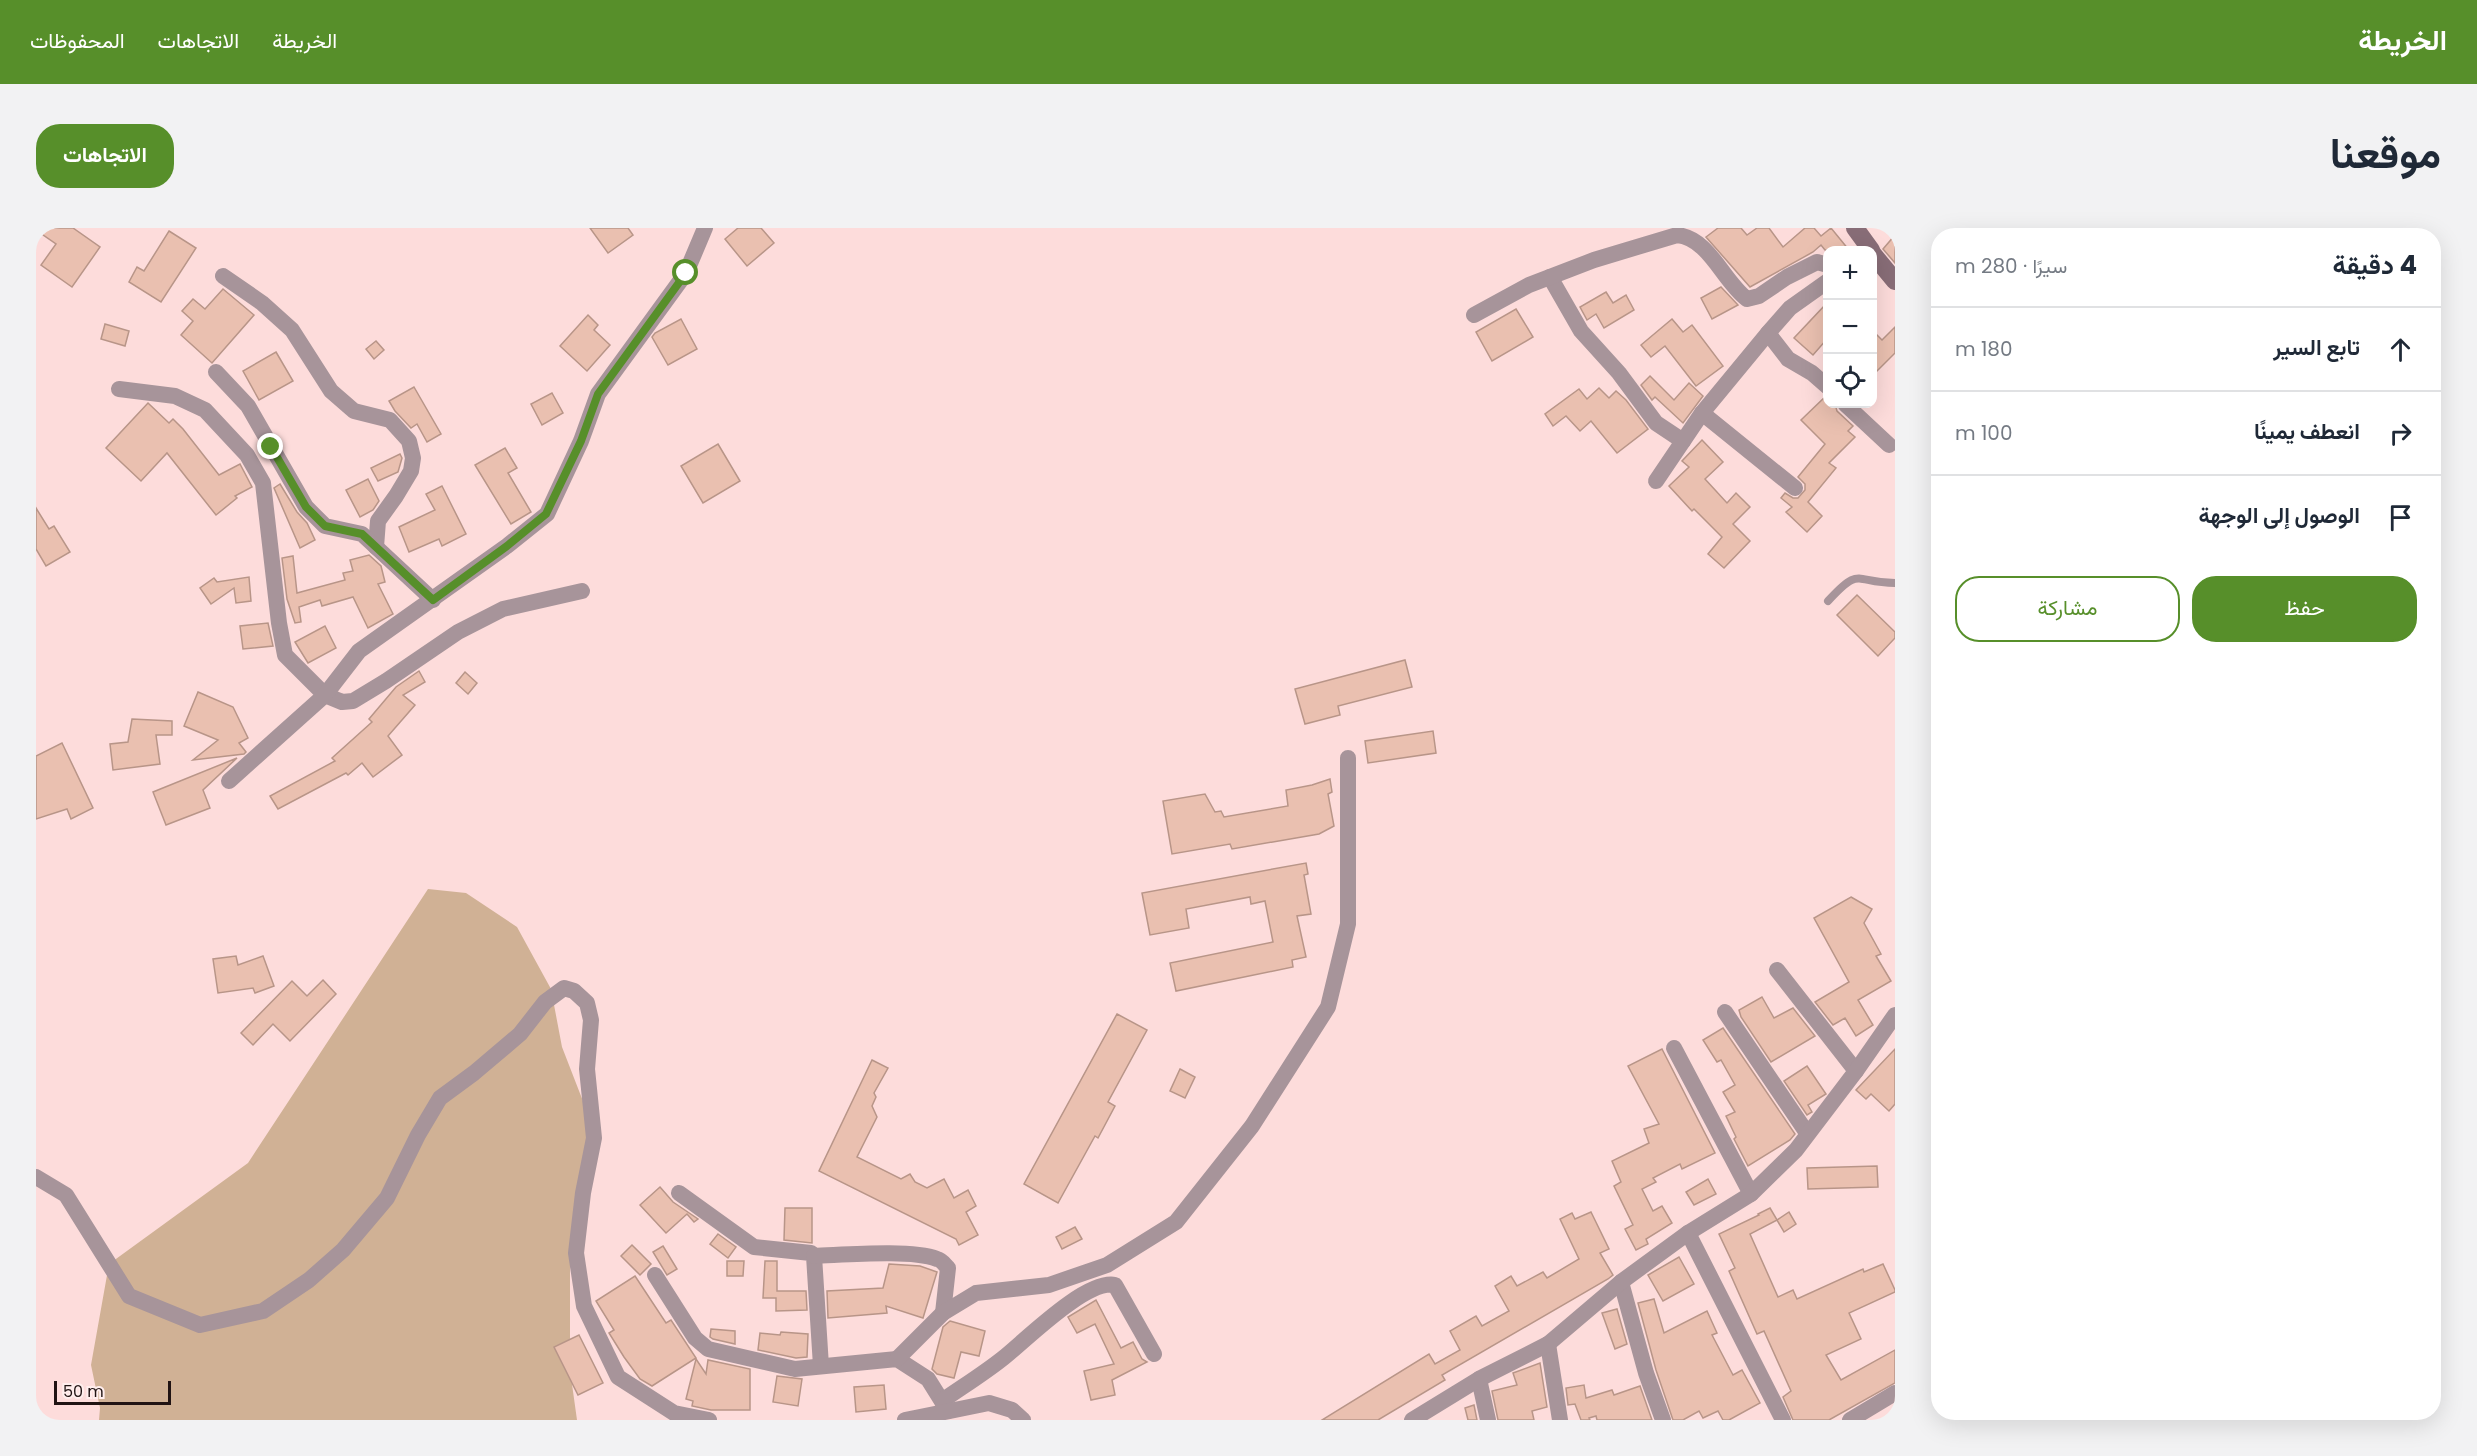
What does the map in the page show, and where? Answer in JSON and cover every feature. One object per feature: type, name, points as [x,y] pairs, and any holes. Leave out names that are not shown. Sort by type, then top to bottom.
[{"type":"main road","points":[[1855,228],[1868,246]]},
{"type":"main road","points":[[1877,258],[1895,280]]},
{"type":"street","points":[[229,781],[325,694],[359,651],[507,546],[546,514],[581,441],[598,394],[686,273],[705,228]]},
{"type":"street","points":[[1474,315],[1528,285],[1594,260],[1677,235],[1689,236],[1701,246],[1736,291],[1747,299],[1759,296],[1787,277],[1817,262],[1823,264]]},
{"type":"street","points":[[223,276],[262,303],[292,330],[331,391],[354,411],[390,420],[409,441],[413,458],[411,471],[378,521],[376,547]]},
{"type":"street","points":[[1550,277],[1581,331],[1619,373],[1656,423],[1683,441]]},
{"type":"street","points":[[1656,480],[1702,413],[1768,333],[1790,308],[1823,284]]},
{"type":"street","points":[[1768,333],[1788,359],[1812,373],[1823,383]]},
{"type":"street","points":[[216,372],[248,406],[306,507],[325,526],[362,534],[433,600]]},
{"type":"street","points":[[119,389],[175,396],[205,410],[247,455],[263,483],[279,623],[285,655],[325,694],[342,702],[353,701],[458,632],[503,609],[582,591]]},
{"type":"street","points":[[1849,408],[1889,445]]},
{"type":"street","points":[[1702,413],[1795,488]]},
{"type":"street","points":[[897,1359],[943,1313],[976,1293],[1049,1285],[1107,1265],[1176,1222],[1252,1125],[1328,1007],[1348,924],[1348,759]]},
{"type":"street","points":[[1777,970],[1856,1071]]},
{"type":"street","points":[[36,1177],[66,1195],[129,1296],[200,1325],[263,1311],[309,1280],[343,1250],[387,1198],[418,1135],[440,1098],[520,1034],[545,1002],[564,988],[574,991],[587,1004],[591,1020],[587,1069],[594,1138],[583,1193],[576,1253],[584,1306],[618,1377],[674,1413],[709,1420]]},
{"type":"street","points":[[1725,1012],[1807,1133]]},
{"type":"street","points":[[1412,1420],[1479,1379],[1548,1344],[1622,1282],[1688,1233],[1751,1194],[1796,1150],[1895,1015]]},
{"type":"street","points":[[1674,1048],[1751,1194]]},
{"type":"street","points":[[679,1193],[754,1247],[811,1253],[814,1256],[877,1254],[927,1256],[940,1259],[948,1268],[943,1313]]},
{"type":"street","points":[[1688,1233],[1783,1420]]},
{"type":"street","points":[[814,1256],[821,1366]]},
{"type":"street","points":[[655,1275],[695,1338],[708,1349],[795,1369],[897,1359],[928,1379],[945,1406]]},
{"type":"street","points":[[1622,1282],[1646,1373],[1663,1420]]},
{"type":"street","points":[[945,1406],[1070,1302],[1107,1283],[1115,1285],[1154,1354]]},
{"type":"street","points":[[1548,1344],[1560,1420]]},
{"type":"street","points":[[1479,1379],[1488,1420]]},
{"type":"street","points":[[1850,1420],[1895,1394]]},
{"type":"street","points":[[905,1420],[945,1406],[989,1403],[1012,1410],[1023,1420]]},
{"type":"lane","points":[[1828,600],[1844,583],[1857,577],[1895,583]]},
{"type":"shaded area","points":[[428,889],[466,893],[517,927],[551,989],[562,1047],[593,1127],[570,1248],[570,1370],[577,1420],[99,1420],[100,1408],[91,1365],[109,1264],[248,1163]]},
{"type":"building","points":[[36,228],[73,228],[100,247],[72,287],[41,265],[56,244]]},
{"type":"building","points":[[590,228],[628,228],[633,235],[608,253]]},
{"type":"building","points":[[738,228],[761,228],[774,243],[747,266],[725,239]]},
{"type":"building","points":[[1718,228],[1741,228],[1747,235],[1757,228],[1769,228],[1783,247],[1805,228],[1814,228],[1821,236],[1831,228],[1846,246],[1823,248],[1821,245],[1813,252],[1750,287],[1706,237]]},
{"type":"building","points":[[169,231],[196,248],[161,302],[129,282],[137,267],[144,271]]},
{"type":"building","points":[[1895,235],[1895,263],[1883,249]]},
{"type":"building","points":[[1721,287],[1738,305],[1712,319],[1701,298]]},
{"type":"building","points":[[223,289],[254,315],[212,363],[181,335],[193,321],[182,311],[193,299],[205,309]]},
{"type":"building","points":[[1606,292],[1613,303],[1626,295],[1634,310],[1604,328],[1596,314],[1587,320],[1580,307]]},
{"type":"building","points":[[1823,307],[1823,344],[1813,355],[1794,338]]},
{"type":"building","points":[[1516,309],[1533,337],[1492,361],[1476,332]]},
{"type":"building","points":[[588,315],[598,325],[594,330],[610,345],[587,371],[560,346]]},
{"type":"building","points":[[681,319],[697,349],[668,365],[652,337],[655,333]]},
{"type":"building","points":[[1672,319],[1683,332],[1692,325],[1723,366],[1696,386],[1665,346],[1651,357],[1641,345]]},
{"type":"building","points":[[105,324],[129,331],[125,346],[101,339]]},
{"type":"building","points":[[1895,327],[1895,353],[1877,371],[1877,335],[1882,340]]},
{"type":"building","points":[[376,341],[384,350],[374,359],[366,349]]},
{"type":"building","points":[[276,352],[293,381],[259,400],[243,371]]},
{"type":"building","points":[[1650,376],[1674,400],[1689,383],[1703,396],[1683,423],[1655,397],[1652,400],[1641,385]]},
{"type":"building","points":[[414,387],[441,434],[427,442],[417,424],[411,428],[389,401]]},
{"type":"building","points":[[1599,388],[1609,398],[1616,391],[1626,400],[1648,429],[1617,453],[1591,421],[1580,431],[1566,416],[1553,426],[1545,414],[1579,389],[1587,399]]},
{"type":"building","points":[[552,393],[563,413],[542,425],[531,404]]},
{"type":"building","points":[[1823,399],[1823,408],[1836,408],[1853,426],[1848,431],[1855,437],[1829,463],[1836,468],[1808,502],[1822,516],[1807,532],[1786,512],[1792,507],[1781,498],[1785,493],[1798,498],[1805,490],[1805,484],[1798,477],[1825,444],[1801,420]]},
{"type":"building","points":[[148,403],[169,423],[173,419],[183,429],[219,475],[240,464],[252,487],[235,496],[237,498],[216,515],[167,453],[141,481],[106,448]]},
{"type":"building","points":[[1702,440],[1723,462],[1705,479],[1727,503],[1736,493],[1750,507],[1733,524],[1750,541],[1724,568],[1708,554],[1722,537],[1694,509],[1692,511],[1669,486],[1689,467],[1682,461]]},
{"type":"building","points":[[718,444],[740,481],[703,503],[681,466]]},
{"type":"building","points":[[505,448],[517,468],[508,473],[531,512],[511,524],[475,465]]},
{"type":"building","points":[[400,454],[402,458],[398,472],[378,481],[371,468]]},
{"type":"building","points":[[368,479],[379,501],[373,510],[360,517],[346,490]]},
{"type":"building","points":[[280,484],[297,512],[307,523],[315,540],[300,548],[274,488]]},
{"type":"building","points":[[442,486],[466,534],[442,546],[439,539],[409,552],[399,527],[435,510],[426,494]]},
{"type":"building","points":[[36,508],[49,529],[54,526],[70,552],[46,566],[36,549]]},
{"type":"building","points":[[369,555],[381,566],[385,582],[378,584],[393,614],[368,628],[353,597],[322,606],[320,600],[299,607],[301,622],[295,623],[287,599],[282,558],[293,556],[297,593],[345,580],[343,573],[353,571],[350,560]]},
{"type":"building","points":[[249,577],[251,601],[236,603],[234,588],[211,604],[200,588],[214,578],[217,582]]},
{"type":"building","points":[[1857,595],[1895,632],[1895,638],[1878,656],[1837,615]]},
{"type":"building","points":[[268,623],[273,646],[243,649],[240,626]]},
{"type":"building","points":[[325,626],[336,648],[308,663],[295,642]]},
{"type":"building","points":[[1405,660],[1412,687],[1338,706],[1340,715],[1305,724],[1295,689]]},
{"type":"building","points":[[419,671],[425,682],[403,695],[415,705],[388,736],[402,755],[373,777],[362,763],[348,775],[346,773],[278,809],[270,796],[335,761],[332,758],[372,722],[369,719],[396,687]]},
{"type":"building","points":[[465,672],[477,683],[468,694],[456,683]]},
{"type":"building","points":[[198,692],[233,707],[248,738],[239,743],[246,752],[244,754],[193,760],[218,740],[184,726]]},
{"type":"building","points":[[132,719],[172,721],[172,735],[156,735],[160,764],[113,770],[110,744],[128,742]]},
{"type":"building","points":[[1433,731],[1436,753],[1368,763],[1365,741]]},
{"type":"building","points":[[62,743],[93,808],[71,819],[67,809],[36,819],[36,756]]},
{"type":"building","points":[[237,758],[203,790],[210,808],[166,825],[153,792]]},
{"type":"building","points":[[1330,779],[1332,792],[1328,794],[1334,826],[1319,834],[1232,849],[1230,844],[1172,854],[1163,801],[1205,794],[1215,812],[1221,811],[1224,817],[1288,806],[1286,790]]},
{"type":"building","points":[[1306,863],[1308,874],[1304,875],[1311,914],[1297,916],[1306,957],[1292,960],[1293,967],[1176,991],[1170,963],[1273,942],[1265,901],[1251,904],[1250,897],[1186,909],[1189,928],[1150,935],[1142,893]]},
{"type":"building","points":[[1851,897],[1872,909],[1864,923],[1881,954],[1876,956],[1891,981],[1858,1000],[1873,1025],[1856,1036],[1845,1018],[1833,1025],[1815,1002],[1849,982],[1814,918]]},
{"type":"building","points":[[236,956],[238,965],[263,956],[274,986],[255,993],[253,988],[218,993],[213,959]]},
{"type":"building","points":[[323,980],[336,994],[290,1041],[273,1024],[253,1045],[241,1033],[292,981],[307,996]]},
{"type":"building","points":[[1762,997],[1774,1018],[1793,1008],[1815,1036],[1771,1062],[1741,1017],[1739,1010]]},
{"type":"building","points":[[1117,1014],[1147,1030],[1108,1102],[1115,1106],[1098,1138],[1095,1136],[1058,1203],[1024,1184]]},
{"type":"building","points":[[1723,1028],[1795,1134],[1790,1140],[1748,1166],[1734,1139],[1736,1137],[1726,1116],[1735,1112],[1723,1092],[1735,1085],[1721,1060],[1717,1062],[1703,1040]]},
{"type":"building","points":[[1662,1049],[1715,1153],[1682,1169],[1680,1164],[1653,1178],[1656,1182],[1642,1189],[1653,1211],[1662,1206],[1672,1223],[1646,1239],[1648,1244],[1636,1250],[1625,1229],[1633,1225],[1614,1186],[1621,1182],[1612,1161],[1649,1143],[1644,1129],[1659,1124],[1628,1066]]},
{"type":"building","points":[[1895,1049],[1895,1104],[1889,1111],[1871,1094],[1866,1099],[1856,1090]]},
{"type":"building","points":[[872,1060],[888,1068],[874,1093],[876,1097],[872,1106],[877,1117],[857,1157],[901,1179],[910,1174],[915,1182],[927,1188],[944,1179],[954,1198],[968,1190],[976,1206],[966,1212],[978,1235],[959,1245],[956,1239],[819,1171]]},
{"type":"building","points":[[1807,1066],[1826,1094],[1808,1105],[1812,1112],[1807,1115],[1784,1081]]},
{"type":"building","points":[[1180,1069],[1195,1077],[1185,1098],[1170,1091]]},
{"type":"building","points":[[1877,1166],[1878,1187],[1808,1189],[1807,1168]]},
{"type":"building","points":[[1708,1179],[1716,1194],[1694,1205],[1686,1192]]},
{"type":"building","points":[[660,1187],[673,1202],[698,1219],[694,1222],[687,1214],[666,1233],[640,1205]]},
{"type":"building","points":[[785,1208],[812,1208],[812,1243],[784,1240]]},
{"type":"building","points":[[1770,1208],[1777,1220],[1750,1234],[1778,1297],[1793,1290],[1797,1299],[1863,1269],[1864,1272],[1883,1264],[1895,1290],[1849,1313],[1861,1339],[1826,1355],[1841,1380],[1895,1350],[1895,1383],[1829,1420],[1793,1420],[1783,1397],[1791,1391],[1764,1331],[1757,1334],[1729,1271],[1735,1268],[1719,1234]]},
{"type":"building","points":[[1591,1212],[1609,1249],[1600,1253],[1613,1275],[1608,1279],[1442,1375],[1445,1380],[1378,1420],[1322,1420],[1429,1354],[1435,1364],[1460,1350],[1450,1331],[1476,1316],[1482,1326],[1509,1311],[1495,1286],[1511,1276],[1517,1286],[1543,1272],[1547,1278],[1579,1259],[1560,1219],[1572,1213],[1575,1219]]},
{"type":"building","points":[[1789,1212],[1796,1224],[1784,1232],[1777,1220]]},
{"type":"building","points":[[1075,1227],[1082,1239],[1062,1249],[1056,1237]]},
{"type":"building","points":[[718,1234],[736,1247],[728,1258],[710,1244]]},
{"type":"building","points":[[632,1245],[651,1264],[640,1275],[621,1256]]},
{"type":"building","points":[[663,1246],[677,1269],[667,1275],[653,1252]]},
{"type":"building","points":[[1679,1257],[1694,1284],[1663,1301],[1648,1275]]},
{"type":"building","points":[[727,1261],[744,1261],[743,1276],[727,1276]]},
{"type":"building","points":[[765,1261],[777,1261],[777,1291],[806,1291],[807,1310],[776,1311],[776,1298],[763,1298]]},
{"type":"building","points":[[889,1264],[920,1266],[937,1272],[923,1318],[886,1306],[887,1313],[828,1318],[827,1291],[883,1288]]},
{"type":"building","points":[[635,1276],[666,1323],[671,1320],[696,1358],[652,1386],[640,1379],[624,1357],[609,1333],[614,1330],[596,1301]]},
{"type":"building","points":[[1654,1299],[1664,1333],[1707,1311],[1717,1333],[1712,1335],[1733,1375],[1742,1370],[1760,1403],[1729,1420],[1723,1420],[1718,1411],[1703,1418],[1699,1411],[1683,1420],[1673,1420],[1656,1370],[1638,1303]]},
{"type":"building","points":[[1096,1300],[1121,1348],[1133,1342],[1142,1359],[1147,1362],[1112,1380],[1115,1395],[1091,1400],[1084,1371],[1114,1364],[1095,1324],[1077,1333],[1068,1317]]},
{"type":"building","points":[[1617,1309],[1627,1344],[1615,1349],[1602,1313]]},
{"type":"building","points":[[950,1321],[985,1331],[979,1356],[961,1352],[954,1378],[937,1374],[932,1369],[943,1327]]},
{"type":"building","points":[[711,1329],[735,1331],[735,1344],[713,1339],[710,1337]]},
{"type":"building","points":[[781,1332],[808,1334],[807,1357],[796,1358],[758,1350],[760,1333],[780,1335]]},
{"type":"building","points":[[579,1335],[603,1383],[578,1395],[554,1347]]},
{"type":"building","points":[[696,1359],[706,1374],[708,1360],[750,1369],[750,1410],[711,1410],[692,1406],[693,1401],[686,1399]]},
{"type":"building","points":[[1540,1363],[1547,1407],[1532,1411],[1534,1420],[1498,1420],[1492,1391],[1517,1385],[1513,1373]]},
{"type":"building","points":[[777,1376],[802,1379],[798,1406],[773,1402]]},
{"type":"building","points":[[884,1385],[886,1409],[856,1412],[854,1387]]},
{"type":"building","points":[[1584,1385],[1586,1398],[1612,1390],[1614,1395],[1640,1386],[1652,1420],[1597,1420],[1596,1416],[1589,1418],[1590,1420],[1581,1420],[1575,1404],[1568,1405],[1566,1388]]},
{"type":"building","points":[[1474,1405],[1477,1420],[1468,1420],[1465,1408]]},
{"type":"route","points":[[271,447],[306,507],[325,526],[362,534],[433,600],[507,546],[546,514],[581,441],[598,394],[686,273]]}]
